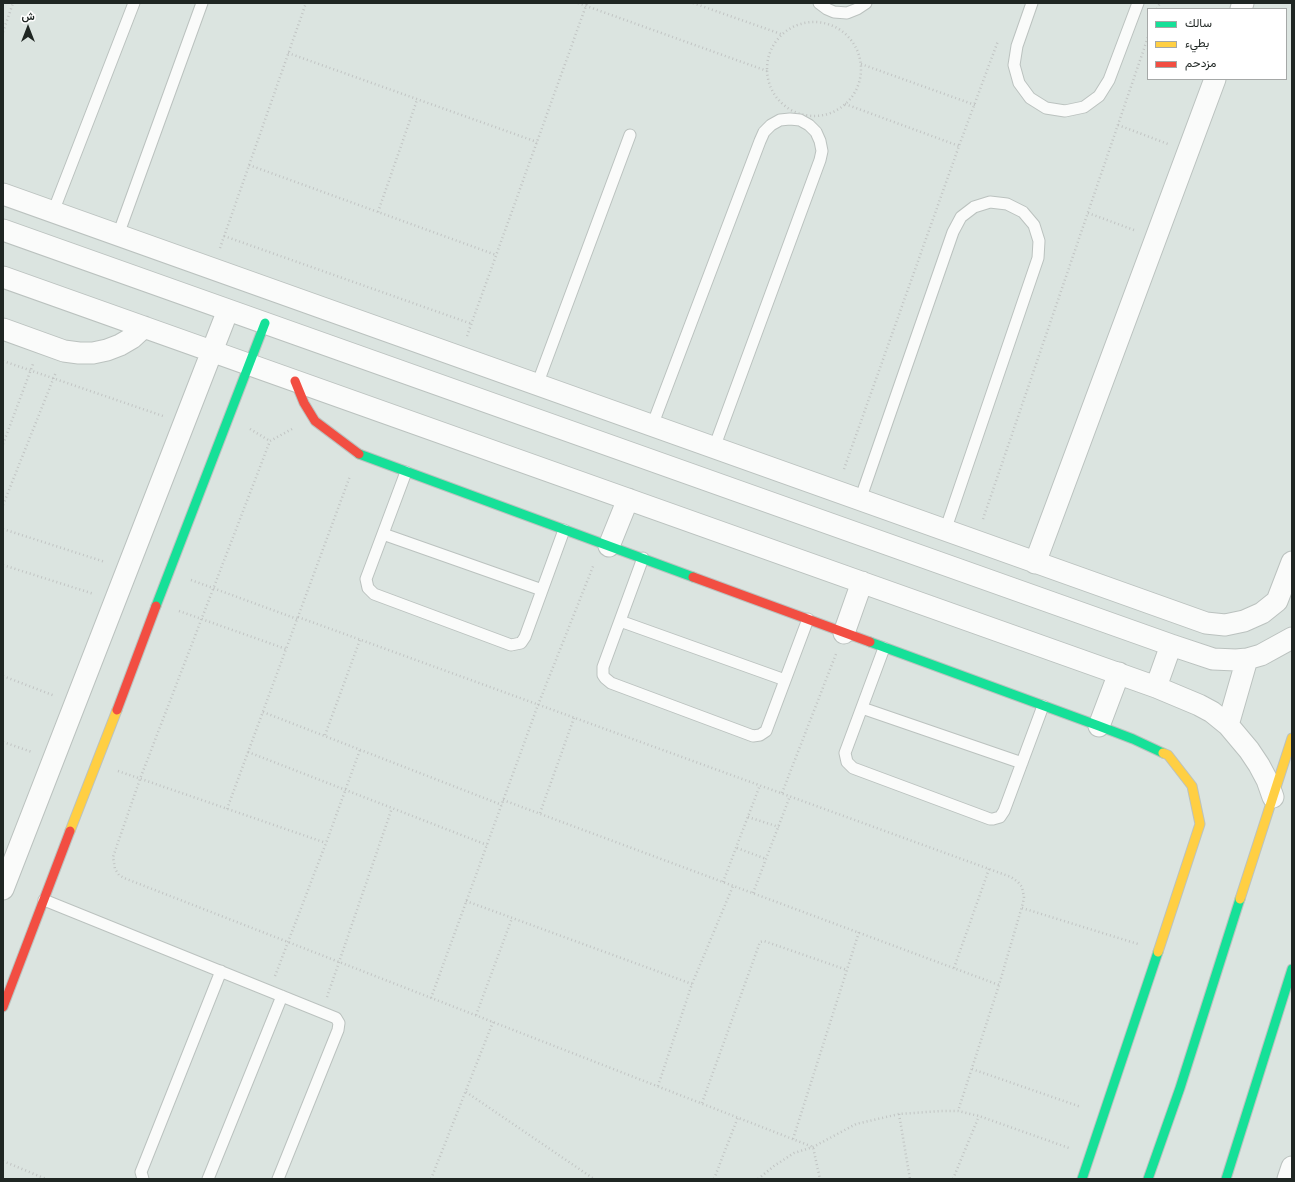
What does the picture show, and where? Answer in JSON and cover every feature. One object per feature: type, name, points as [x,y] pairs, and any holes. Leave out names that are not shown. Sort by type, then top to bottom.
[{"type":"street","points":[[1035,563],[1215,80]]},
{"type":"street","points":[[3,194],[1206,623],[1225,625],[1244,621],[1262,613],[1277,601],[1292,562]]},
{"type":"street","points":[[3,230],[1213,659],[1247,659],[1261,655],[1292,638]]},
{"type":"street","points":[[3,277],[1156,687],[1212,712],[1228,725],[1249,750],[1267,780],[1273,797]]},
{"type":"street","points":[[3,889],[228,310]]},
{"type":"street","points":[[3,1007],[265,323]]},
{"type":"street","points":[[4,333],[64,350],[79,353],[93,353],[120,345],[132,338],[144,327]]},
{"type":"street","points":[[295,381],[304,403],[315,421],[358,454],[1099,726],[1168,755],[1192,786],[1200,824],[1189,861],[1082,1179]]},
{"type":"street","points":[[605,545],[628,499]]},
{"type":"street","points":[[844,633],[862,582]]},
{"type":"street","points":[[1107,588],[1140,633]]},
{"type":"street","points":[[1156,687],[1171,645]]},
{"type":"street","points":[[1228,725],[1247,659]]},
{"type":"street","points":[[1099,726],[1119,673]]},
{"type":"street","points":[[1148,1179],[1180,1088],[1292,738]]},
{"type":"street","points":[[1226,1179],[1292,969]]},
{"type":"street","points":[[1288,1179],[1292,1167]]},
{"type":"lane","points":[[53,212],[134,3]]},
{"type":"lane","points":[[118,235],[202,3]]},
{"type":"lane","points":[[819,3],[834,12],[847,13],[866,3]]},
{"type":"lane","points":[[1032,3],[1017,46],[1014,65],[1019,83],[1030,98],[1046,108],[1065,111],[1084,107],[1099,96],[1110,80],[1138,3]]},
{"type":"lane","points":[[652,426],[764,132],[771,125],[780,120],[800,120],[809,125],[816,132],[822,151],[820,160],[714,448]]},
{"type":"lane","points":[[537,385],[630,135]]},
{"type":"lane","points":[[860,500],[952,232],[961,217],[974,207],[990,202],[1007,204],[1022,212],[1034,225],[1039,241],[1038,258],[945,531]]},
{"type":"lane","points":[[406,472],[366,579],[366,584],[370,592],[511,645],[518,644],[523,640],[564,530]]},
{"type":"lane","points":[[383,534],[542,590]]},
{"type":"lane","points":[[643,558],[603,667],[603,675],[608,681],[753,736],[760,735],[766,731],[808,620]]},
{"type":"lane","points":[[620,622],[785,680]]},
{"type":"lane","points":[[884,648],[845,753],[845,758],[850,766],[854,768],[990,819],[997,818],[1002,814],[1043,706]]},
{"type":"lane","points":[[862,708],[1022,764]]},
{"type":"lane","points":[[44,900],[322,1011],[336,1018],[339,1026],[278,1179]]},
{"type":"lane","points":[[143,1179],[141,1172],[221,971]]},
{"type":"lane","points":[[208,1179],[282,996]]},
{"type":"path","points":[[3,32],[13,3]]},
{"type":"path","points":[[213,269],[306,3]]},
{"type":"path","points":[[578,3],[587,4],[767,71]]},
{"type":"path","points":[[693,3],[781,34]]},
{"type":"path","points":[[460,357],[587,4]]},
{"type":"path","points":[[813,22],[830,24],[845,34],[856,47],[861,64],[861,75],[858,86],[845,104],[830,113],[813,115],[796,112],[781,102],[771,88],[767,71],[768,57],[773,45],[781,34],[796,25],[813,22]]},
{"type":"path","points":[[836,491],[959,146],[999,40]]},
{"type":"path","points":[[976,541],[1147,40]]},
{"type":"path","points":[[288,54],[537,142]]},
{"type":"path","points":[[861,64],[975,105]]},
{"type":"path","points":[[378,212],[417,100]]},
{"type":"path","points":[[845,104],[959,146]]},
{"type":"path","points":[[1118,125],[1188,151]]},
{"type":"path","points":[[249,165],[496,255]]},
{"type":"path","points":[[1088,213],[1156,238]]},
{"type":"path","points":[[224,236],[472,324]]},
{"type":"path","points":[[3,444],[30,370],[42,343]]},
{"type":"path","points":[[3,505],[64,350]]},
{"type":"path","points":[[3,361],[184,423]]},
{"type":"path","points":[[315,421],[286,432],[270,441],[140,779],[113,858],[115,869],[124,878],[813,1147]]},
{"type":"path","points":[[227,809],[358,454]]},
{"type":"path","points":[[3,529],[127,570]]},
{"type":"path","points":[[431,998],[538,705],[605,545]]},
{"type":"path","points":[[3,565],[115,601]]},
{"type":"path","points":[[170,573],[360,640],[1011,876],[1022,887],[1024,897],[1022,908],[999,985],[958,1111]]},
{"type":"path","points":[[158,603],[286,649]]},
{"type":"path","points":[[782,793],[844,633]]},
{"type":"path","points":[[325,736],[360,640]]},
{"type":"path","points":[[263,712],[502,805]]},
{"type":"path","points":[[540,813],[574,718]]},
{"type":"path","points":[[3,742],[53,760]]},
{"type":"path","points":[[269,990],[360,750]]},
{"type":"path","points":[[248,752],[487,845]]},
{"type":"path","points":[[96,764],[326,843]]},
{"type":"path","points":[[723,882],[760,785]]},
{"type":"path","points":[[753,893],[790,796]]},
{"type":"path","points":[[503,800],[999,985]]},
{"type":"path","points":[[322,1011],[392,808]]},
{"type":"path","points":[[748,817],[779,827]]},
{"type":"path","points":[[736,848],[767,859]]},
{"type":"path","points":[[954,968],[989,869]]},
{"type":"path","points":[[658,1086],[692,984],[733,886]]},
{"type":"path","points":[[466,901],[692,984]]},
{"type":"path","points":[[1022,908],[1159,951]]},
{"type":"path","points":[[476,1015],[512,918]]},
{"type":"path","points":[[793,1139],[859,932]]},
{"type":"path","points":[[702,1103],[760,942],[764,941],[847,970]]},
{"type":"path","points":[[431,1179],[493,1022]]},
{"type":"path","points":[[972,1069],[1104,1114]]},
{"type":"path","points":[[466,1092],[594,1179]]},
{"type":"path","points":[[758,1179],[794,1153],[813,1147],[856,1124],[899,1114],[941,1111],[958,1111],[979,1116],[1090,1156]]},
{"type":"path","points":[[899,1114],[910,1179]]},
{"type":"path","points":[[953,1179],[979,1116]]},
{"type":"path","points":[[714,1179],[738,1117]]},
{"type":"path","points":[[813,1147],[820,1179]]},
{"type":"path","points":[[3,1161],[46,1179]]},
{"type":"traffic: fast","points":[[156,606],[265,323]]},
{"type":"traffic: fast","points":[[359,454],[693,577]]},
{"type":"traffic: fast","points":[[870,642],[1099,726],[1133,739],[1163,753]]},
{"type":"traffic: fast","points":[[1148,1179],[1180,1088],[1240,899]]},
{"type":"traffic: fast","points":[[1082,1179],[1158,952]]},
{"type":"traffic: fast","points":[[1226,1179],[1292,969]]},
{"type":"traffic: slow","points":[[70,831],[117,710]]},
{"type":"traffic: slow","points":[[1240,899],[1292,738]]},
{"type":"traffic: slow","points":[[1158,952],[1200,824],[1192,786],[1168,755],[1163,753]]},
{"type":"traffic: jam","points":[[295,381],[304,403],[315,421],[359,454]]},
{"type":"traffic: jam","points":[[693,577],[870,642]]},
{"type":"traffic: jam","points":[[117,710],[156,606]]},
{"type":"traffic: jam","points":[[3,1007],[70,831]]}]
